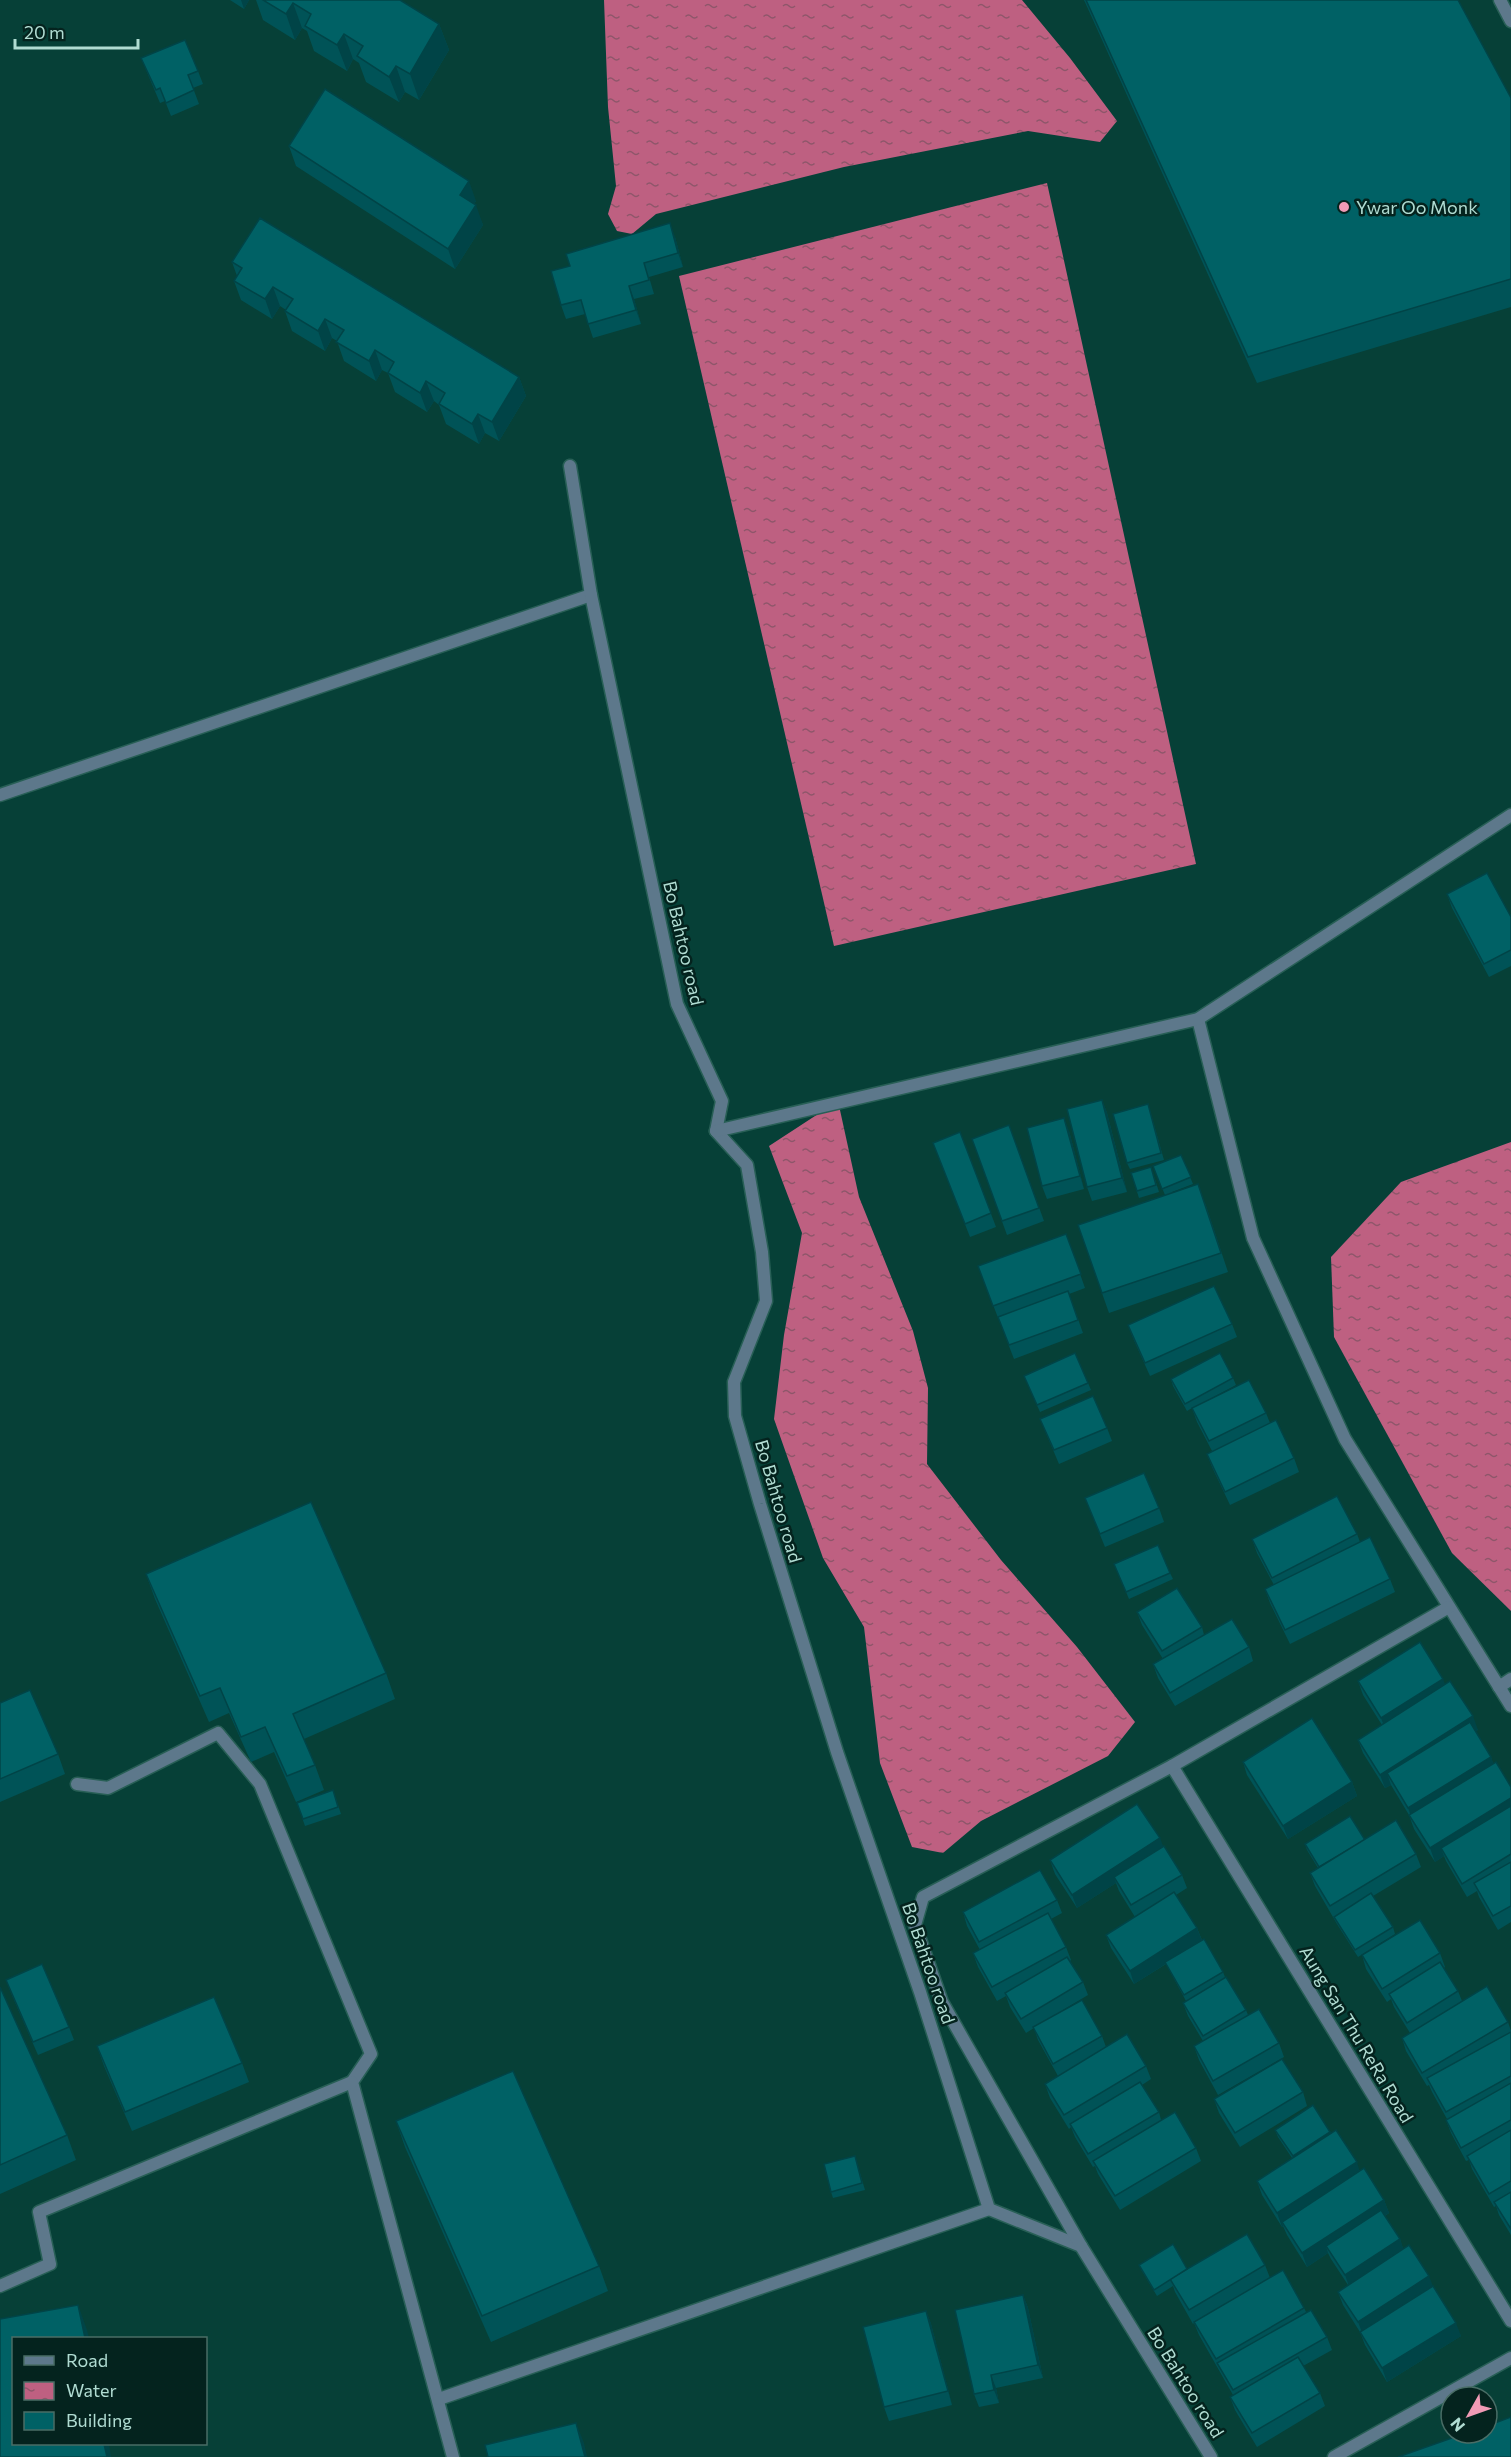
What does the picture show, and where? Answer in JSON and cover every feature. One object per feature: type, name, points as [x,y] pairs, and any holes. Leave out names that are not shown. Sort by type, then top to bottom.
[{"type":"street","points":[[1500,0],[1511,21]]},
{"type":"street","name":"Bo Bahtoo road","points":[[570,465],[591,595],[677,1004],[723,1101],[717,1131],[747,1165],[762,1252],[766,1300],[734,1382],[735,1416],[837,1752],[920,1992],[989,2209]]},
{"type":"street","points":[[0,795],[591,595]]},
{"type":"street","points":[[717,1131],[1198,1019],[1511,815]]},
{"type":"street","points":[[1198,1019],[1253,1238],[1345,1439],[1511,1706]]},
{"type":"street","name":"Bo Bahtoo road","points":[[1211,2457],[1081,2246],[942,2002],[915,1925],[923,1897],[1172,1766],[1449,1607]]},
{"type":"street","points":[[1499,1687],[1511,1679]]},
{"type":"street","points":[[0,2286],[51,2264],[39,2212],[352,2082],[371,2054],[260,1784],[218,1733],[108,1788],[77,1784]]},
{"type":"street","name":"Aung San Thu ReRa Road","points":[[1172,1766],[1511,2321]]},
{"type":"street","points":[[352,2082],[453,2457]]},
{"type":"street","points":[[439,2400],[989,2209],[1081,2246]]},
{"type":"street","points":[[1334,2457],[1511,2358]]},
{"type":"water","points":[[604,0],[1022,0],[1070,58],[1117,121],[1100,142],[1028,131],[844,167],[656,214],[632,234],[617,231],[608,214],[616,186],[608,107]]},
{"type":"water","points":[[1047,183],[1196,864],[834,946],[679,276]]},
{"type":"water","points":[[838,1101],[859,1197],[913,1331],[928,1388],[927,1464],[1001,1560],[1077,1647],[1135,1722],[1108,1756],[981,1821],[943,1853],[912,1847],[880,1763],[864,1627],[823,1558],[774,1419],[784,1335],[802,1233],[769,1146]]},
{"type":"water","points":[[1511,1142],[1511,1611],[1452,1553],[1334,1337],[1331,1257],[1401,1182]]},
{"type":"building","points":[[263,0],[400,0],[439,24],[410,74],[396,66],[389,77],[357,56],[363,46],[344,34],[337,45],[305,26],[311,14],[293,3],[286,14]]},
{"type":"building","name":"Ywar Oo Monk","points":[[1086,0],[1458,0],[1511,98],[1511,279],[1248,357]]},
{"type":"building","points":[[185,40],[198,71],[188,75],[194,90],[166,103],[160,88],[156,90],[141,58]]},
{"type":"building","points":[[325,89],[469,181],[460,195],[476,205],[448,249],[289,146]]},
{"type":"building","points":[[260,218],[519,377],[492,422],[478,414],[472,424],[439,404],[445,393],[426,381],[420,393],[388,373],[394,362],[375,350],[369,361],[336,342],[344,330],[325,319],[318,331],[285,311],[293,299],[273,287],[265,299],[234,281],[242,268],[232,262]]},
{"type":"building","points":[[670,223],[678,253],[644,263],[649,280],[629,286],[636,310],[588,324],[581,300],[561,305],[551,271],[570,266],[566,254]]},
{"type":"building","points":[[1487,873],[1511,917],[1511,950],[1484,964],[1447,894]]},
{"type":"building","points":[[1102,1100],[1122,1178],[1087,1187],[1067,1109]]},
{"type":"building","points":[[1148,1104],[1161,1153],[1127,1163],[1113,1114]]},
{"type":"building","points":[[1064,1118],[1080,1176],[1042,1186],[1027,1128]]},
{"type":"building","points":[[1009,1125],[1039,1208],[1002,1221],[972,1139]]},
{"type":"building","points":[[960,1132],[991,1213],[965,1224],[933,1143]]},
{"type":"building","points":[[1181,1155],[1191,1177],[1162,1189],[1153,1166]]},
{"type":"building","points":[[1151,1167],[1156,1185],[1137,1191],[1131,1173]]},
{"type":"building","points":[[1198,1184],[1221,1253],[1102,1293],[1078,1225]]},
{"type":"building","points":[[1066,1234],[1081,1274],[993,1306],[978,1266]]},
{"type":"building","points":[[1214,1286],[1232,1324],[1145,1363],[1128,1325]]},
{"type":"building","points":[[1068,1291],[1078,1320],[1009,1345],[998,1317]]},
{"type":"building","points":[[1075,1353],[1088,1383],[1037,1405],[1024,1376]]},
{"type":"building","points":[[1220,1353],[1233,1378],[1185,1404],[1171,1379]]},
{"type":"building","points":[[1249,1380],[1266,1413],[1209,1441],[1192,1408]]},
{"type":"building","points":[[1093,1396],[1107,1428],[1054,1450],[1040,1419]]},
{"type":"building","points":[[1276,1420],[1294,1458],[1225,1492],[1207,1454]]},
{"type":"building","points":[[1144,1473],[1159,1508],[1100,1534],[1085,1498]]},
{"type":"building","points":[[1337,1496],[1357,1534],[1272,1578],[1252,1539]]},
{"type":"building","points":[[311,1502],[386,1673],[293,1714],[315,1765],[287,1776],[265,1727],[241,1737],[220,1688],[200,1696],[146,1574]]},
{"type":"building","points":[[1370,1537],[1390,1579],[1285,1630],[1265,1589]]},
{"type":"building","points":[[1158,1545],[1170,1573],[1126,1592],[1114,1564]]},
{"type":"building","points":[[1177,1588],[1202,1627],[1162,1651],[1137,1612]]},
{"type":"building","points":[[1232,1619],[1249,1647],[1170,1693],[1153,1664]]},
{"type":"building","points":[[1420,1642],[1443,1679],[1381,1718],[1358,1681]]},
{"type":"building","points":[[1450,1681],[1473,1716],[1380,1775],[1358,1740]]},
{"type":"building","points":[[30,1690],[58,1754],[0,1779],[0,1703]]},
{"type":"building","points":[[1312,1718],[1352,1782],[1283,1826],[1243,1762]]},
{"type":"building","points":[[1470,1722],[1491,1757],[1408,1808],[1387,1773]]},
{"type":"building","points":[[1496,1762],[1511,1787],[1511,1798],[1430,1848],[1409,1815]]},
{"type":"building","points":[[333,1790],[338,1807],[303,1819],[297,1803]]},
{"type":"building","points":[[1137,1804],[1160,1838],[1072,1895],[1050,1860]]},
{"type":"building","points":[[1511,1806],[1511,1854],[1462,1884],[1441,1848]]},
{"type":"building","points":[[1350,1816],[1365,1840],[1319,1867],[1305,1844]]},
{"type":"building","points":[[1396,1820],[1416,1854],[1330,1906],[1310,1873]]},
{"type":"building","points":[[1164,1846],[1182,1875],[1131,1905],[1114,1877]]},
{"type":"building","points":[[1511,1862],[1511,1906],[1493,1916],[1474,1883]]},
{"type":"building","points":[[1040,1870],[1057,1900],[979,1942],[963,1912]]},
{"type":"building","points":[[1174,1892],[1197,1928],[1130,1971],[1106,1935]]},
{"type":"building","points":[[1371,1893],[1393,1927],[1355,1950],[1334,1917]]},
{"type":"building","points":[[1048,1913],[1066,1947],[992,1987],[973,1953]]},
{"type":"building","points":[[1420,1920],[1440,1953],[1382,1989],[1362,1955]]},
{"type":"building","points":[[1204,1939],[1223,1972],[1184,1995],[1165,1962]]},
{"type":"building","points":[[1067,1957],[1083,1982],[1021,2019],[1005,1993]]},
{"type":"building","points":[[1440,1962],[1458,1991],[1407,2023],[1389,1994]]},
{"type":"building","points":[[42,1964],[69,2027],[33,2042],[6,1980]]},
{"type":"building","points":[[1226,1977],[1246,2010],[1203,2036],[1183,2003]]},
{"type":"building","points":[[1487,1986],[1508,2022],[1422,2073],[1402,2038]]},
{"type":"building","points":[[0,1987],[67,2135],[0,2165]]},
{"type":"building","points":[[214,1997],[242,2063],[125,2112],[97,2046]]},
{"type":"building","points":[[1082,2000],[1102,2036],[1053,2064],[1033,2027]]},
{"type":"building","points":[[1259,2009],[1279,2043],[1213,2081],[1194,2046]]},
{"type":"building","points":[[1511,2032],[1511,2076],[1446,2112],[1427,2078]]},
{"type":"building","points":[[1127,2034],[1146,2066],[1064,2115],[1045,2084]]},
{"type":"building","points":[[1282,2059],[1303,2092],[1235,2133],[1214,2099]]},
{"type":"building","points":[[513,2071],[599,2266],[482,2316],[396,2121]]},
{"type":"building","points":[[1140,2082],[1159,2112],[1088,2154],[1070,2124]]},
{"type":"building","points":[[1511,2083],[1511,2120],[1461,2148],[1446,2120]]},
{"type":"building","points":[[1313,2105],[1330,2132],[1293,2156],[1275,2130]]},
{"type":"building","points":[[1175,2112],[1196,2148],[1115,2196],[1093,2161]]},
{"type":"building","points":[[1336,2130],[1357,2162],[1277,2213],[1257,2181]]},
{"type":"building","points":[[1511,2130],[1511,2181],[1489,2194],[1467,2156]]},
{"type":"building","points":[[855,2156],[862,2183],[831,2192],[824,2164]]},
{"type":"building","points":[[1364,2168],[1384,2200],[1302,2253],[1282,2222]]},
{"type":"building","points":[[1511,2192],[1511,2229],[1494,2202]]},
{"type":"building","points":[[1381,2210],[1400,2239],[1345,2275],[1326,2246]]},
{"type":"building","points":[[1247,2234],[1265,2265],[1189,2310],[1170,2279]]},
{"type":"building","points":[[1173,2244],[1187,2269],[1154,2290],[1139,2265]]},
{"type":"building","points":[[1409,2245],[1429,2276],[1358,2322],[1338,2292]]},
{"type":"building","points":[[1283,2270],[1304,2308],[1216,2359],[1194,2322]]},
{"type":"building","points":[[1433,2286],[1456,2323],[1382,2368],[1360,2332]]},
{"type":"building","points":[[1023,2295],[1038,2365],[991,2375],[994,2390],[974,2394],[955,2310]]},
{"type":"building","points":[[78,2305],[85,2337],[12,2337],[12,2445],[104,2445],[107,2457],[0,2457],[0,2319]]},
{"type":"building","points":[[1311,2310],[1327,2337],[1233,2390],[1217,2363]]},
{"type":"building","points":[[926,2311],[948,2391],[884,2407],[863,2327]]},
{"type":"building","points":[[1298,2357],[1320,2393],[1252,2433],[1230,2397]]},
{"type":"building","points":[[1511,2417],[1511,2457],[1398,2457],[1439,2443],[1439,2445],[1499,2445],[1499,2422]]},
{"type":"building","points":[[576,2423],[585,2457],[488,2457],[485,2445]]},
{"type":"place","name":"Ywar Oo Monk","points":[[1344,207]]}]
